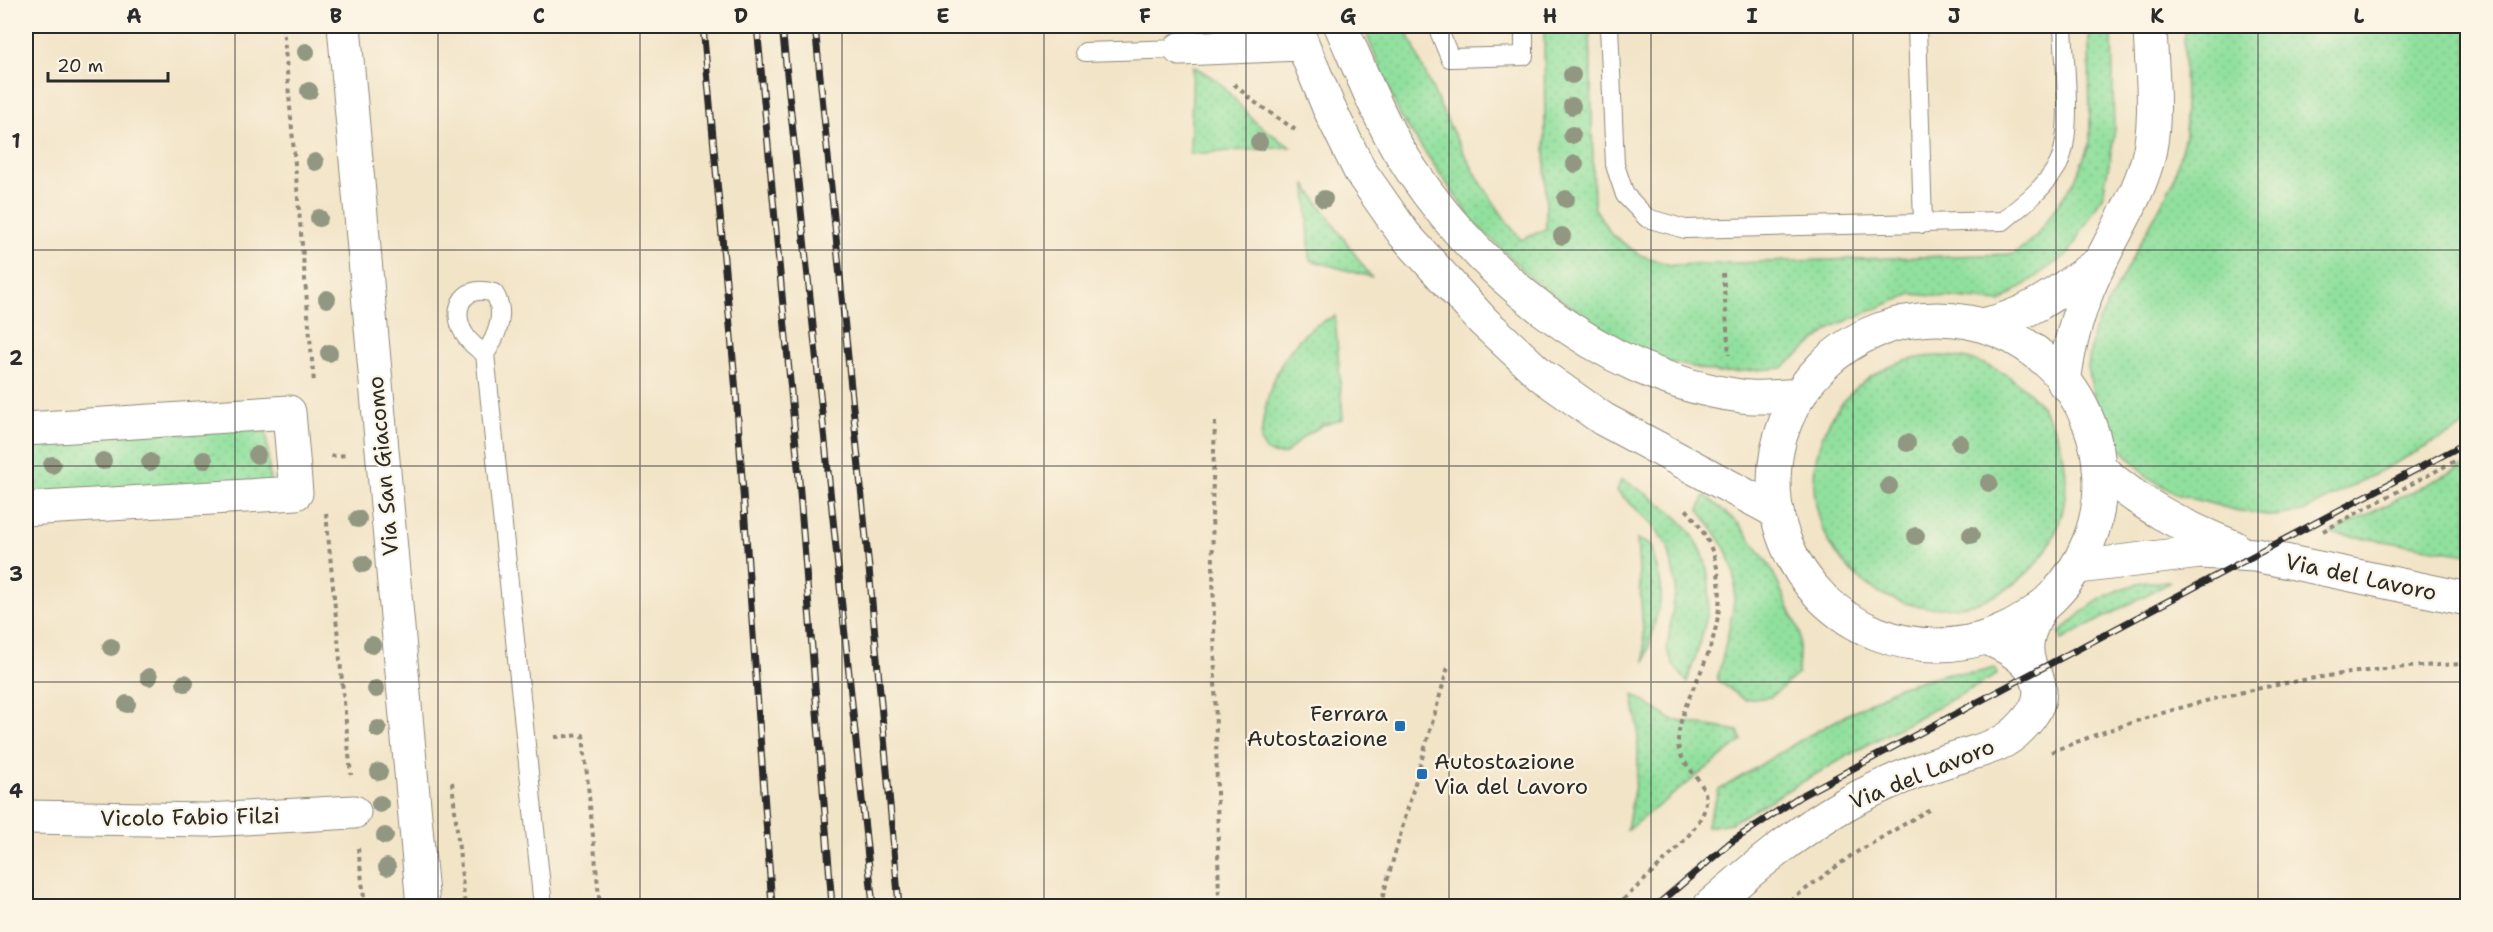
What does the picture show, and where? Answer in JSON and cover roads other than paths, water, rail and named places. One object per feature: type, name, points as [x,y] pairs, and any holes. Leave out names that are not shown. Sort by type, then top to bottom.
[{"type":"street","name":"Via San Giacomo","points":[[344,26],[423,906]]},
{"type":"street","points":[[1341,26],[1398,149],[1439,206],[1489,262],[1542,310],[1600,346],[1659,375],[1744,397],[1800,395]]},
{"type":"street","points":[[2064,383],[2070,346],[2100,262],[2137,189],[2151,147],[2150,26]]},
{"type":"street","points":[[1180,48],[1298,35],[1359,66]]},
{"type":"street","points":[[1298,35],[1343,138],[1380,201],[1411,242],[1511,350],[1569,397],[1603,419],[1777,512]]},
{"type":"street","points":[[1981,325],[2026,313],[2100,262]]},
{"type":"street","name":"Via del Lavoro","points":[[1928,320],[1981,325],[2020,340],[2036,351],[2064,383],[2089,425],[2099,468],[2098,518],[2078,567],[2041,607],[2014,626],[1986,638],[1955,644],[1897,640],[1869,630],[1847,618],[1827,604],[1809,584],[1785,540],[1777,512],[1776,459],[1780,438],[1800,395],[1833,356],[1872,333],[1897,325],[1928,320]]},
{"type":"street","points":[[26,429],[289,412],[296,493],[26,508]]},
{"type":"street","name":"Via del Lavoro","points":[[2099,468],[2124,490],[2158,514],[2255,555]]},
{"type":"street","name":"Via del Lavoro","points":[[2078,567],[2200,552],[2255,555],[2468,599]]},
{"type":"street","name":"Via del Lavoro","points":[[1710,906],[1785,843],[1845,804],[1897,779],[2004,741],[2021,729],[2036,710],[2041,693],[2039,680],[2030,666],[2025,650],[2033,622],[2041,607]]},
{"type":"street","name":"Via del Lavoro","points":[[1986,638],[2004,645],[2030,666]]},
{"type":"street","name":"Vicolo Fabio Filzi","points":[[26,817],[207,820],[354,812]]},
{"type":"lane","points":[[1437,26],[1450,58],[1524,56],[1524,26]]},
{"type":"lane","points":[[1609,26],[1615,165],[1625,195],[1647,218],[1685,230],[2003,221],[2037,191],[2058,164],[2067,134],[2063,26]]},
{"type":"lane","points":[[1917,26],[1923,224]]},
{"type":"lane","points":[[1085,52],[1180,48]]},
{"type":"lane","points":[[485,354],[543,906]]},
{"type":"railway","points":[[703,26],[736,392],[772,906]]},
{"type":"railway","points":[[757,26],[798,467],[832,906]]},
{"type":"railway","points":[[782,26],[873,906]]},
{"type":"railway","points":[[815,26],[869,568],[899,906]]},
{"type":"railway","points":[[1656,906],[1731,842],[1799,797],[2468,442]]},
{"type":"place","name":"Ferrara Autostazione","points":[[1400,726]]},
{"type":"place","name":"Autostazione Via del Lavoro","points":[[1422,774]]}]
